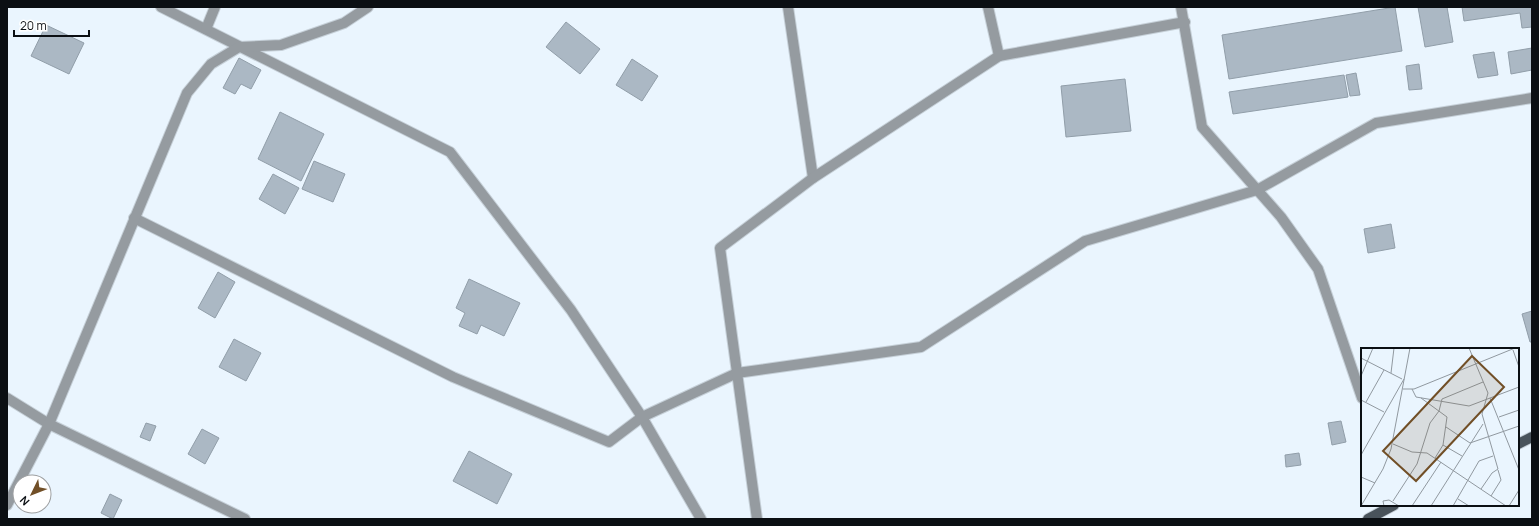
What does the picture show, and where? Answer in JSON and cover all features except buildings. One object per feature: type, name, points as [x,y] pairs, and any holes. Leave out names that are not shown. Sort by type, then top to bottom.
[{"type":"main road","points":[[1519,444],[1532,437]]},
{"type":"main road","points":[[1368,519],[1392,506]]},
{"type":"street","points":[[162,7],[450,152],[572,310],[642,418],[701,519]]},
{"type":"street","points":[[206,29],[215,7]]},
{"type":"street","points":[[7,505],[49,424],[187,93],[211,64],[239,47],[281,45],[344,23],[368,7]]},
{"type":"street","points":[[788,7],[813,178]]},
{"type":"street","points":[[988,7],[999,56]]},
{"type":"street","points":[[1181,7],[1185,22],[1202,127],[1281,217],[1318,269],[1361,395]]},
{"type":"street","points":[[757,519],[720,248],[813,178],[999,56],[1185,22]]},
{"type":"street","points":[[134,218],[453,377],[609,442],[642,418],[737,373],[921,347],[1085,241],[1257,190],[1376,123],[1532,98]]},
{"type":"street","points":[[7,398],[49,424],[245,519]]}]
